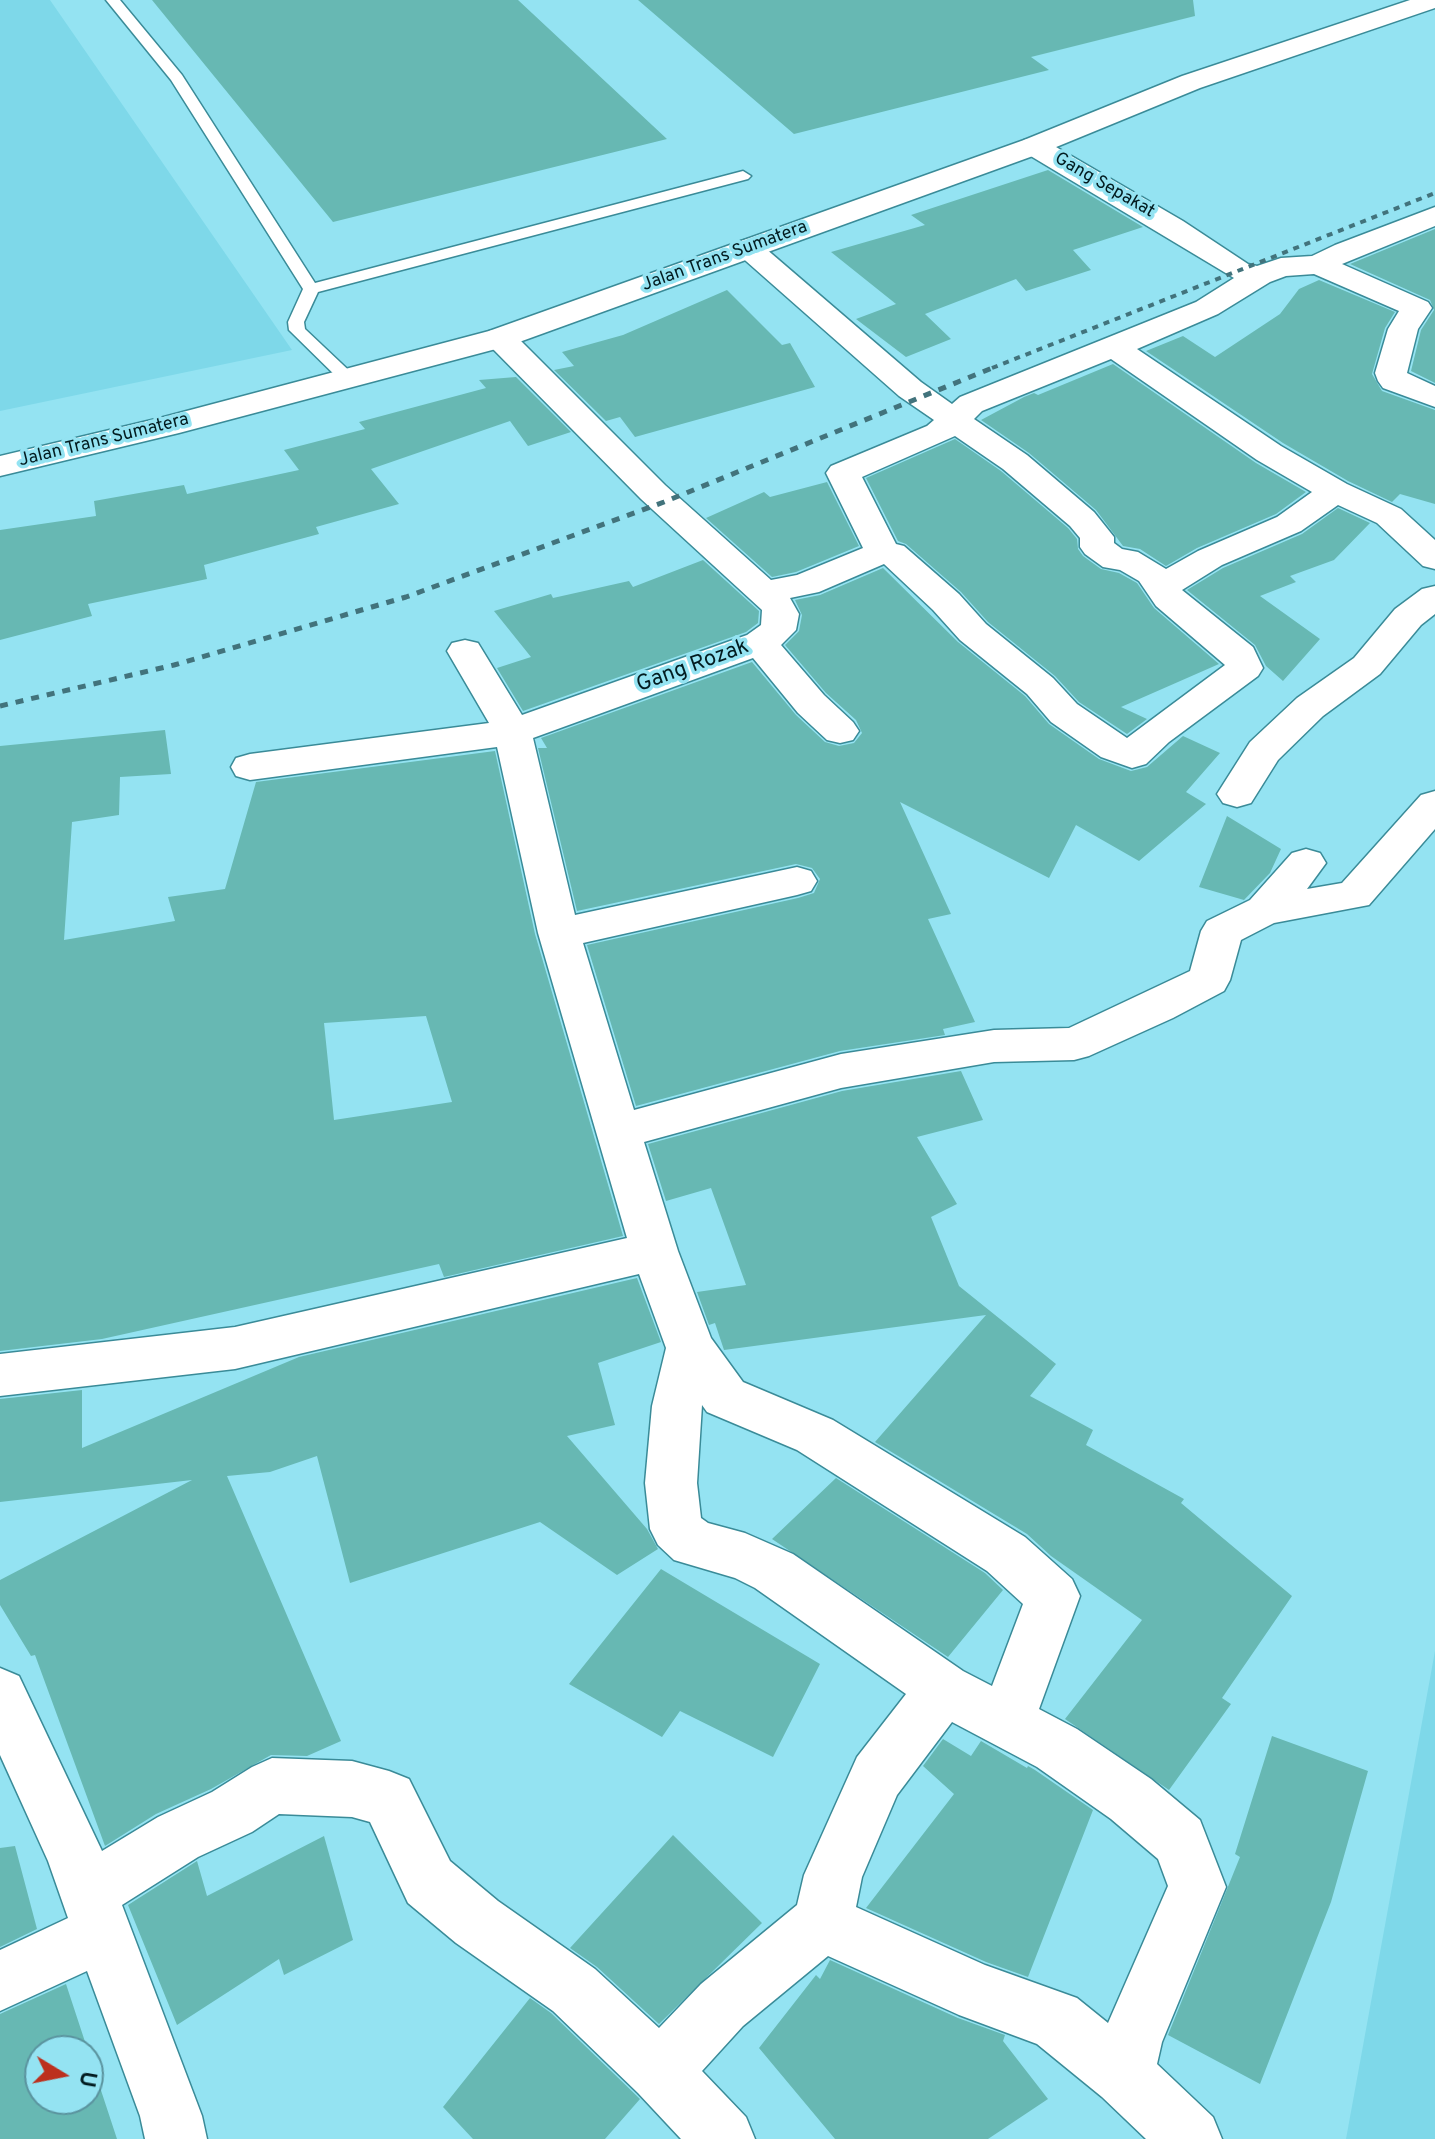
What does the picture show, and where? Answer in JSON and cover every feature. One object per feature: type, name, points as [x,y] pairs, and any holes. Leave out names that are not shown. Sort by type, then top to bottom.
[{"type":"main road","name":"Jalan Trans Sumatera","points":[[0,466],[350,380],[500,338],[1034,146],[1191,82],[1435,0]]},
{"type":"main road","name":"Gang Sepakat","points":[[1034,146],[1173,227],[1237,270],[1259,276]]},
{"type":"main road","points":[[1318,265],[1345,251],[1435,216]]},
{"type":"main road","points":[[748,248],[910,389],[1015,462],[1082,519],[1097,537],[1097,547],[1115,560],[1126,559],[1151,573],[1169,598],[1240,655],[1245,668],[1156,733],[1132,755],[1115,748],[1064,713],[1040,686],[973,632],[946,602],[892,553],[883,552],[806,584],[761,593]]},
{"type":"main road","points":[[883,552],[843,473],[939,433],[971,404],[1207,308],[1259,276],[1281,267],[1318,265],[1426,305],[1403,329],[1391,373],[1394,381],[1435,397]]},
{"type":"main road","name":"Gang Rozak","points":[[250,767],[513,732],[760,643],[778,630],[781,614],[778,606],[653,492],[500,338]]},
{"type":"main road","points":[[1117,346],[1118,350],[1199,406],[1335,491],[1389,516],[1435,559]]},
{"type":"main road","points":[[1162,587],[1210,558],[1289,524],[1335,491]]},
{"type":"main road","points":[[1237,794],[1264,751],[1310,707],[1367,666],[1408,617],[1435,597]]},
{"type":"main road","points":[[760,643],[811,704],[840,731]]},
{"type":"main road","points":[[465,651],[513,732],[559,933],[654,1251],[690,1348],[725,1397],[815,1435],[1006,1554],[1053,1596],[1007,1720]]},
{"type":"main road","points":[[619,1132],[841,1071],[994,1046],[1074,1044],[1158,1007],[1209,980],[1222,931],[1265,910],[1355,895],[1435,804]]},
{"type":"main road","points":[[1265,910],[1306,863]]},
{"type":"main road","points":[[559,933],[797,881]]},
{"type":"main road","points":[[0,1375],[235,1348],[654,1251]]},
{"type":"main road","points":[[690,1348],[677,1406],[671,1483],[676,1529],[693,1543],[745,1557],[774,1571],[944,1689],[1067,1754],[1180,1840],[1197,1887],[1131,2042],[1124,2075]]},
{"type":"main road","points":[[660,2071],[722,2005],[823,1922],[833,1875],[877,1776],[944,1689]]},
{"type":"main road","points":[[0,1694],[75,1855],[171,2116],[176,2139]]},
{"type":"main road","points":[[0,1981],[95,1912],[178,1837],[232,1812],[272,1786],[352,1789],[389,1799],[429,1882],[477,1922],[574,1990],[660,2071],[724,2139]]},
{"type":"main road","points":[[823,1922],[980,1994],[1055,2020],[1124,2075],[1191,2139]]},
{"type":"lane","points":[[113,0],[177,78],[311,289]]},
{"type":"lane","points":[[311,289],[743,176]]},
{"type":"lane","points":[[311,289],[296,322],[297,330],[350,380]]},
{"type":"shaded area","points":[[0,0],[50,0],[292,350],[0,411]]},
{"type":"shaded area","points":[[1435,1651],[1435,2139],[1346,2139]]},
{"type":"building","points":[[152,0],[518,0],[667,139],[333,222]]},
{"type":"building","points":[[638,0],[1193,0],[1195,16],[1031,57],[1049,70],[794,134]]},
{"type":"building","points":[[1048,170],[1143,227],[1073,250],[1091,270],[1026,291],[1016,279],[925,314],[951,339],[906,357],[856,319],[896,304],[831,252],[925,225],[911,215]]},
{"type":"building","points":[[1435,229],[1435,383],[1411,371],[1421,330],[1434,310],[1430,300],[1350,264]]},
{"type":"building","points":[[1319,280],[1395,312],[1385,328],[1372,374],[1382,391],[1435,410],[1435,504],[1400,494],[1392,502],[1348,481],[1283,443],[1146,351],[1183,336],[1215,357],[1280,314],[1299,289]]},
{"type":"building","points":[[727,290],[782,345],[790,343],[815,387],[635,437],[620,417],[606,421],[554,370],[574,366],[562,352],[623,335]]},
{"type":"building","points":[[1113,364],[1256,463],[1306,492],[1276,514],[1197,548],[1166,566],[1140,549],[1123,546],[1096,510],[1029,453],[981,420],[1024,397],[1034,393],[1038,395]]},
{"type":"building","points":[[516,377],[571,432],[528,446],[510,421],[371,469],[399,504],[316,527],[319,534],[204,565],[207,579],[88,604],[92,616],[0,640],[0,530],[96,516],[94,501],[184,485],[187,494],[299,470],[284,450],[365,429],[359,422],[486,388],[479,380]]},
{"type":"building","points":[[955,439],[1001,471],[1068,528],[1077,539],[1083,556],[1101,569],[1119,573],[1137,583],[1154,608],[1219,664],[1121,707],[1147,719],[1127,734],[1079,702],[1055,676],[988,622],[961,592],[906,544],[898,541],[866,478]]},
{"type":"building","points":[[827,482],[859,546],[796,572],[772,577],[706,518],[764,492],[770,497]]},
{"type":"building","points":[[1338,508],[1370,523],[1334,560],[1290,576],[1296,582],[1260,596],[1320,639],[1283,681],[1266,666],[1255,645],[1187,590],[1223,568],[1302,534]]},
{"type":"building","points":[[703,560],[759,611],[758,623],[746,632],[523,711],[497,668],[531,657],[494,611],[551,594],[553,598],[629,581],[633,587]]},
{"type":"building","points":[[883,568],[958,642],[1025,696],[1049,724],[1099,759],[1131,771],[1147,767],[1183,736],[1220,753],[1186,792],[1206,804],[1139,861],[1076,825],[1049,878],[900,802],[951,914],[928,919],[975,1022],[943,1029],[945,1035],[840,1051],[636,1106],[587,945],[798,898],[814,893],[820,879],[812,868],[796,864],[577,911],[538,748],[547,748],[541,738],[752,662],[796,715],[825,742],[839,746],[854,743],[862,733],[856,720],[826,693],[785,645],[799,631],[802,615],[795,600],[820,595]]},
{"type":"building","points":[[165,730],[171,774],[120,777],[119,815],[72,822],[64,940],[175,921],[168,897],[225,889],[256,782],[495,751],[535,934],[623,1236],[444,1277],[439,1264],[102,1339],[0,1351],[0,746]],"holes":[[[426,1016],[452,1102],[334,1120],[324,1023]]]},
{"type":"building","points":[[1227,816],[1281,849],[1270,873],[1244,900],[1199,887]]},
{"type":"building","points":[[961,1071],[983,1120],[917,1137],[957,1204],[931,1217],[959,1286],[1056,1364],[1030,1396],[1093,1430],[1086,1445],[1184,1499],[1181,1503],[1292,1596],[1222,1698],[1231,1704],[1169,1790],[1065,1719],[1142,1620],[1051,1556],[1027,1534],[875,1442],[986,1315],[724,1350],[715,1323],[709,1325],[697,1292],[746,1285],[711,1188],[666,1201],[648,1144],[842,1091]]},
{"type":"building","points":[[637,1278],[661,1342],[598,1363],[615,1425],[567,1436],[647,1529],[658,1549],[617,1575],[540,1522],[350,1583],[317,1456],[270,1472],[227,1476],[341,1741],[307,1756],[271,1755],[211,1789],[156,1814],[105,1846],[35,1655],[31,1656],[0,1605],[0,1580],[192,1480],[0,1502],[0,1399],[82,1390],[82,1448],[299,1357]]},
{"type":"building","points":[[836,1478],[985,1573],[1003,1590],[948,1657],[772,1539]]},
{"type":"building","points":[[661,1569],[820,1664],[773,1757],[680,1711],[662,1737],[569,1684]]},
{"type":"building","points":[[1272,1736],[1368,1771],[1331,1902],[1260,2084],[1168,2035],[1240,1857],[1235,1854]]},
{"type":"building","points":[[943,1739],[971,1756],[981,1741],[1035,1770],[1093,1810],[1028,1977],[986,1962],[866,1908],[954,1794],[923,1766]]},
{"type":"building","points":[[673,1835],[762,1923],[659,2024],[597,1967],[570,1948]]},
{"type":"building","points":[[324,1836],[353,1940],[284,1975],[279,1959],[177,2025],[128,1905],[197,1861],[207,1896]]},
{"type":"building","points":[[15,1846],[37,1929],[0,1947],[0,1848]]},
{"type":"building","points":[[830,1960],[958,2018],[1005,2035],[1003,2041],[1048,2099],[988,2139],[835,2139],[759,2048],[816,1975],[820,1979]]},
{"type":"building","points":[[66,1984],[83,2035],[24,2035],[24,2115],[104,2115],[104,2099],[117,2139],[0,2139],[0,2014]]},
{"type":"building","points":[[530,1998],[551,2013],[640,2099],[605,2139],[473,2139],[443,2107]]},
{"type":"railway","points":[[995,367],[1435,193]]},
{"type":"railway","points":[[0,706],[174,665],[406,597],[664,502],[995,367]]}]
